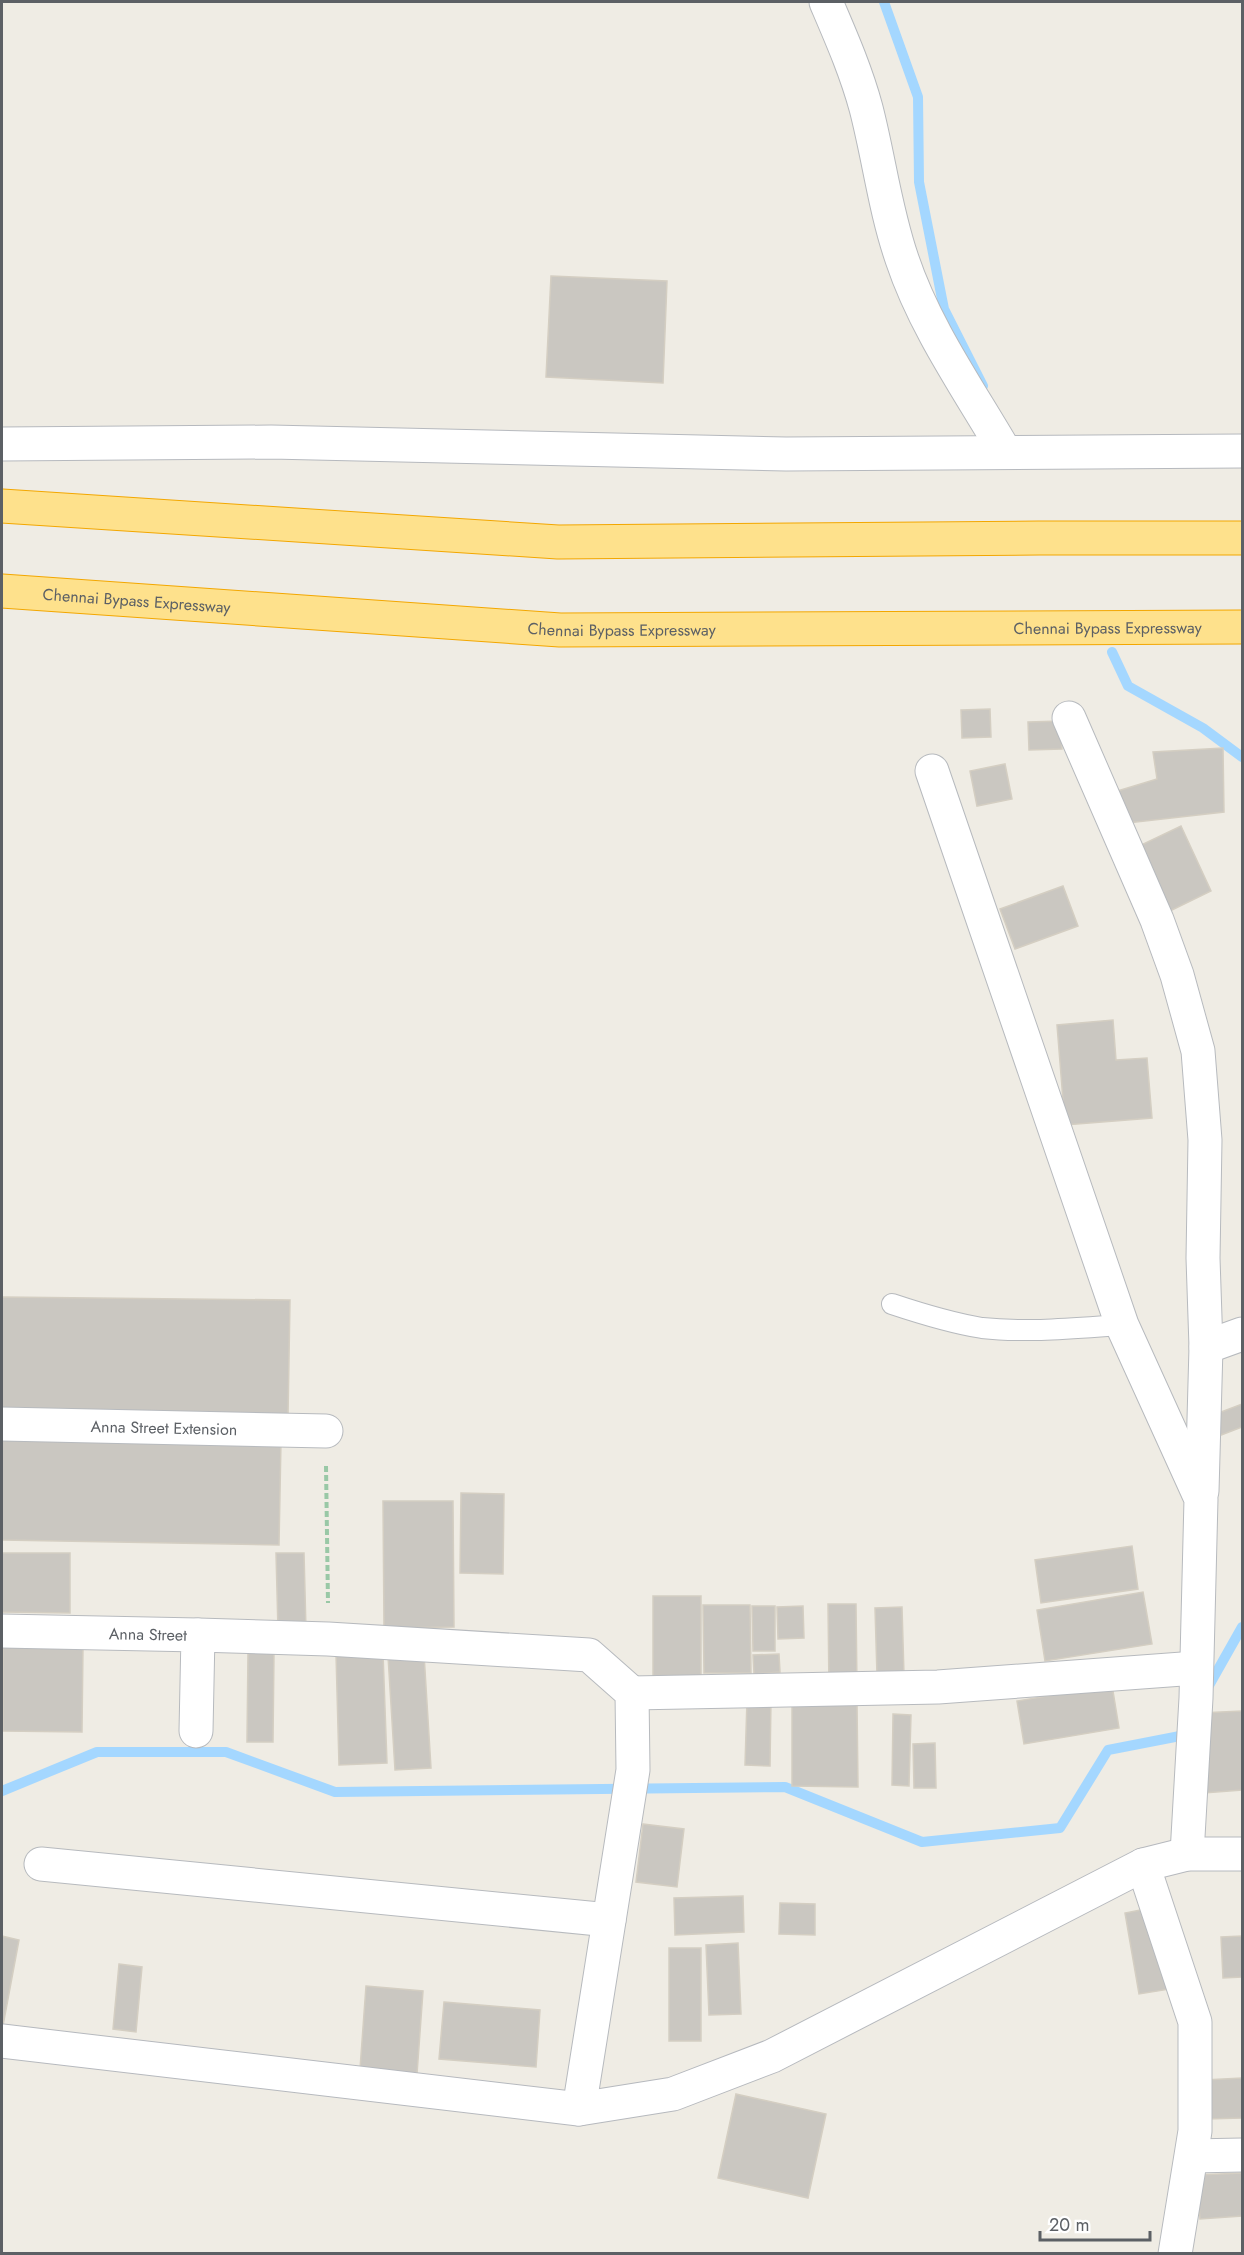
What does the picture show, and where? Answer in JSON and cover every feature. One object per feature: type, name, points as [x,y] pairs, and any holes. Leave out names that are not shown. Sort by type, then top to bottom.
[{"type":"highway","points":[[2,506],[558,542],[1242,538]]},
{"type":"highway","name":"Chennai Bypass Expressway","points":[[2,591],[560,630],[1242,627]]},
{"type":"street","points":[[826,2],[849,54],[866,109],[881,183],[902,260],[928,322],[1005,452]]},
{"type":"street","points":[[2,444],[271,442],[786,454],[1242,452]]},
{"type":"street","points":[[1069,718],[1157,920],[1177,975],[1198,1051],[1206,1140],[1203,1258],[1206,1347],[1196,1668],[1187,1854]]},
{"type":"street","points":[[932,771],[1122,1325],[1201,1499]]},
{"type":"street","points":[[1206,1347],[1242,1334]]},
{"type":"street","name":"Anna Street Extension","points":[[2,1424],[326,1431]]},
{"type":"street","name":"Anna Street","points":[[2,1631],[198,1635],[195,1731]]},
{"type":"street","points":[[198,1635],[589,1655],[632,1693],[938,1687],[1196,1668]]},
{"type":"street","points":[[579,2109],[633,1770],[632,1693]]},
{"type":"street","points":[[2,2041],[579,2109],[673,2094],[772,2056],[1143,1865],[1187,1854],[1242,1854]]},
{"type":"street","points":[[41,1864],[609,1920]]},
{"type":"street","points":[[1143,1865],[1195,2022],[1195,2131],[1175,2253]]},
{"type":"street","points":[[1192,2156],[1242,2155]]},
{"type":"lane","points":[[892,1304],[938,1319],[984,1328],[1051,1330],[1122,1325]]},
{"type":"path","points":[[326,1431],[328,1640]]},
{"type":"building","points":[[551,276],[667,281],[663,383],[546,377]]},
{"type":"building","points":[[990,709],[991,737],[962,738],[961,710]]},
{"type":"building","points":[[1061,721],[1062,749],[1029,750],[1028,722]]},
{"type":"building","points":[[1223,748],[1224,812],[1119,824],[1114,792],[1157,779],[1153,752]]},
{"type":"building","points":[[1005,764],[1012,799],[977,806],[970,771]]},
{"type":"building","points":[[1181,826],[1211,891],[1170,911],[1139,846]]},
{"type":"building","points":[[1063,886],[1078,926],[1015,949],[1000,909]]},
{"type":"building","points":[[1113,1020],[1116,1060],[1147,1058],[1152,1118],[1065,1125],[1057,1025]]},
{"type":"building","points":[[2,1297],[290,1300],[288,1416],[2,1412]]},
{"type":"building","points":[[1242,1404],[1242,1427],[1216,1437],[1208,1417]]},
{"type":"building","points":[[2,1436],[281,1441],[279,1545],[2,1540]]},
{"type":"building","points":[[461,1493],[504,1494],[503,1574],[460,1573]]},
{"type":"building","points":[[383,1501],[453,1501],[454,1627],[384,1628]]},
{"type":"building","points":[[1132,1546],[1138,1589],[1041,1603],[1035,1560]]},
{"type":"building","points":[[2,1553],[70,1553],[70,1613],[2,1612]]},
{"type":"building","points":[[276,1553],[304,1553],[306,1630],[278,1630]]},
{"type":"building","points":[[1143,1592],[1152,1644],[1045,1661],[1037,1610]]},
{"type":"building","points":[[653,1596],[701,1596],[701,1677],[653,1677]]},
{"type":"building","points":[[828,1604],[856,1604],[857,1688],[829,1689]]},
{"type":"building","points":[[703,1605],[750,1605],[751,1673],[704,1673]]},
{"type":"building","points":[[752,1606],[775,1606],[775,1651],[753,1651]]},
{"type":"building","points":[[803,1606],[804,1638],[778,1639],[777,1607]]},
{"type":"building","points":[[902,1607],[904,1675],[877,1675],[875,1608]]},
{"type":"building","points":[[3,1645],[83,1646],[82,1732],[3,1731]]},
{"type":"building","points":[[248,1652],[274,1652],[273,1742],[247,1742]]},
{"type":"building","points":[[383,1653],[387,1763],[339,1765],[336,1654]]},
{"type":"building","points":[[424,1654],[431,1768],[395,1770],[388,1656]]},
{"type":"building","points":[[779,1654],[780,1672],[754,1674],[753,1655]]},
{"type":"building","points":[[1112,1685],[1119,1728],[1024,1744],[1017,1701]]},
{"type":"building","points":[[747,1700],[771,1700],[770,1766],[745,1765]]},
{"type":"building","points":[[792,1702],[857,1702],[858,1787],[792,1786]]},
{"type":"building","points":[[1242,1711],[1242,1790],[1204,1793],[1200,1713]]},
{"type":"building","points":[[893,1714],[911,1715],[909,1786],[892,1785]]},
{"type":"building","points":[[935,1743],[936,1788],[914,1788],[913,1744]]},
{"type":"building","points":[[643,1824],[684,1829],[677,1887],[636,1882]]},
{"type":"building","points":[[743,1896],[744,1932],[675,1935],[674,1898]]},
{"type":"building","points":[[780,1903],[815,1904],[815,1935],[779,1934]]},
{"type":"building","points":[[1156,1907],[1170,1989],[1139,1994],[1125,1913]]},
{"type":"building","points":[[2,1936],[19,1940],[2,2031]]},
{"type":"building","points":[[1242,1936],[1242,1977],[1223,1978],[1221,1937]]},
{"type":"building","points":[[738,1943],[741,2014],[709,2015],[706,1945]]},
{"type":"building","points":[[669,1948],[701,1948],[701,2041],[669,2041]]},
{"type":"building","points":[[119,1964],[142,1967],[136,2032],[113,2029]]},
{"type":"building","points":[[366,1986],[423,1991],[417,2074],[360,2069]]},
{"type":"building","points":[[444,2002],[540,2010],[536,2067],[439,2059]]},
{"type":"building","points":[[1242,2078],[1242,2118],[1206,2119],[1204,2080]]},
{"type":"building","points":[[736,2094],[826,2114],[808,2198],[718,2178]]},
{"type":"building","points":[[1242,2173],[1242,2216],[1200,2219],[1197,2175]]},
{"type":"waterway","points":[[884,2],[918,97],[919,182],[944,309],[983,386]]},
{"type":"waterway","points":[[1112,652],[1128,686],[1203,728],[1242,757]]},
{"type":"waterway","points":[[1207,1689],[1242,1627]]},
{"type":"waterway","points":[[2,1791],[97,1752],[226,1752],[335,1792],[785,1787],[922,1842],[1060,1828],[1108,1750],[1180,1736],[1185,1726]]}]
